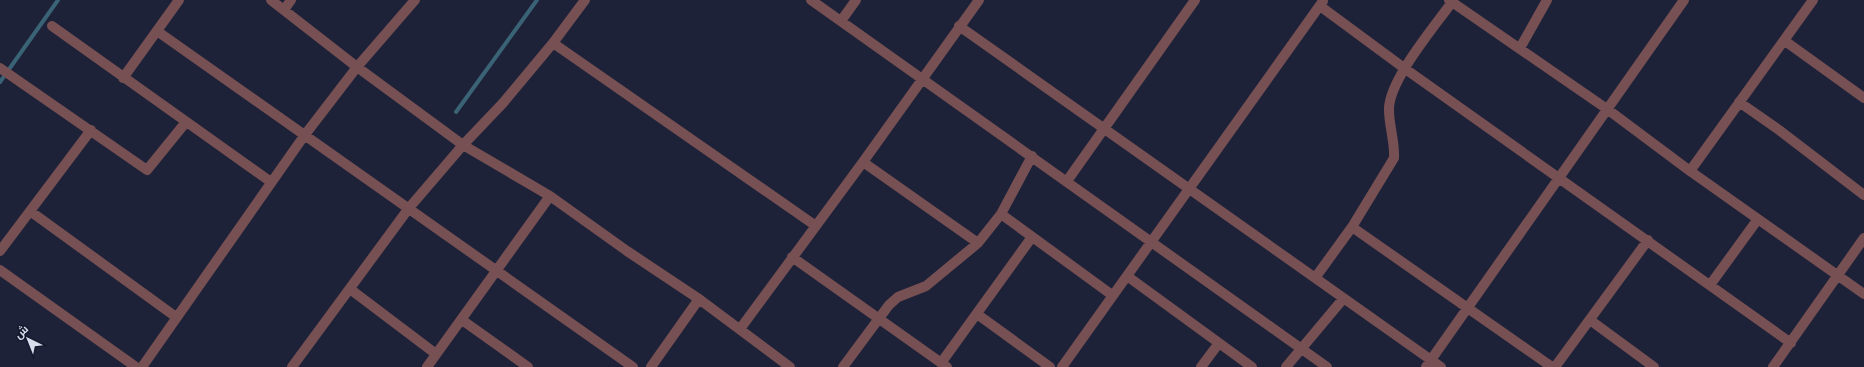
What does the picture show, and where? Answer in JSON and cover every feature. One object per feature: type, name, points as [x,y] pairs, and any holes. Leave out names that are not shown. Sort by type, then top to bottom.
[{"type":"street","points":[[123,78],[180,0]]},
{"type":"street","points":[[272,0],[357,67],[464,145],[550,196],[699,299],[740,329],[785,366]]},
{"type":"street","points":[[284,10],[291,0]]},
{"type":"street","points":[[142,367],[304,136],[357,67],[415,0]]},
{"type":"street","points":[[292,367],[409,208],[553,43],[585,0]]},
{"type":"street","points":[[811,0],[923,78],[1327,367]]},
{"type":"street","points":[[841,21],[856,0]]},
{"type":"street","points":[[740,329],[863,162],[979,0]]},
{"type":"street","points":[[1067,181],[1195,0]]},
{"type":"street","points":[[1520,48],[1547,0]]},
{"type":"street","points":[[1428,364],[1684,0]]},
{"type":"street","points":[[1690,171],[1785,41],[1813,0]]},
{"type":"street","points":[[1315,278],[1352,227],[1394,158],[1388,109],[1390,99],[1404,68],[1450,1],[1607,109],[1690,171],[1864,294]]},
{"type":"street","points":[[1062,367],[1322,3],[1404,68],[1791,342]]},
{"type":"street","points":[[52,26],[271,182]]},
{"type":"street","points":[[959,26],[1315,278],[1428,364],[1441,367]]},
{"type":"street","points":[[157,31],[633,367]]},
{"type":"street","points":[[1785,41],[1864,98]]},
{"type":"street","points":[[553,43],[816,226]]},
{"type":"street","points":[[0,68],[147,170],[186,122]]},
{"type":"street","points":[[1739,102],[1779,130],[1864,195]]},
{"type":"street","points":[[0,251],[91,130]]},
{"type":"street","points":[[843,367],[879,319],[898,297],[926,286],[978,243],[1001,214],[1032,156]]},
{"type":"street","points":[[863,162],[978,243]]},
{"type":"street","points":[[427,367],[497,272],[550,196]]},
{"type":"street","points":[[30,211],[176,317]]},
{"type":"street","points":[[1001,214],[1112,295]]},
{"type":"street","points":[[1710,285],[1758,219]]},
{"type":"street","points":[[1352,227],[1552,367]]},
{"type":"street","points":[[792,258],[944,365],[977,314],[1032,237]]},
{"type":"street","points":[[1773,367],[1838,277],[1864,238]]},
{"type":"street","points":[[1555,367],[1648,240]]},
{"type":"street","points":[[0,270],[136,367]]},
{"type":"street","points":[[1127,276],[1252,367]]},
{"type":"street","points":[[350,289],[436,354]]},
{"type":"street","points":[[651,367],[699,299]]},
{"type":"street","points":[[1286,367],[1303,349],[1343,299]]},
{"type":"street","points":[[977,314],[1050,367]]},
{"type":"street","points":[[462,320],[528,367]]},
{"type":"street","points":[[1590,320],[1654,367]]},
{"type":"street","points":[[1201,367],[1218,343]]},
{"type":"waterway","points":[[0,82],[58,0]]},
{"type":"waterway","points":[[456,112],[537,0]]}]
